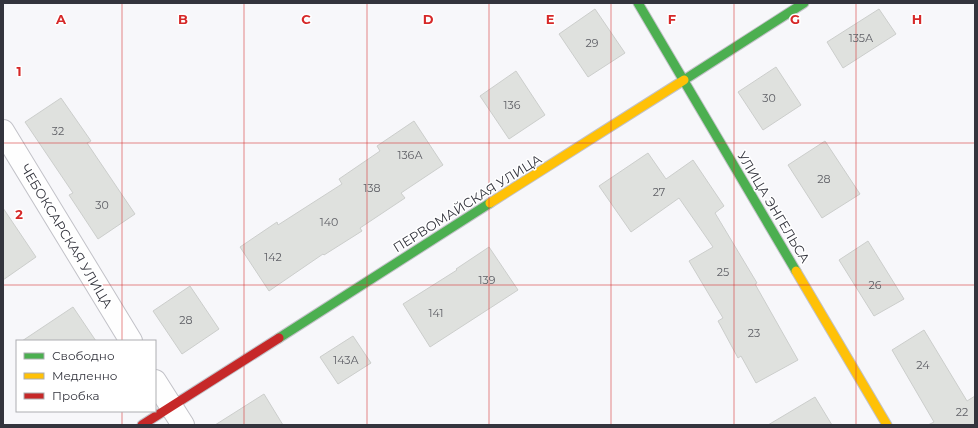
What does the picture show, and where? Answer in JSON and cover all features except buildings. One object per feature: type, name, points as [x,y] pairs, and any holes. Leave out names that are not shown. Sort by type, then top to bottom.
[{"type":"street","name":"УЛИЦА ЭНГЕЛЬСА","points":[[638,3],[887,425]]},
{"type":"street","name":"ПЕРВОМАЙСКАЯ УЛИЦА","points":[[142,425],[684,81],[804,3]]},
{"type":"street","name":"ЧЕБОКСАРСКАЯ УЛИЦА","points":[[3,131],[130,340]]},
{"type":"street","points":[[156,383],[183,425]]},
{"type":"traffic: fast","points":[[638,3],[796,271]]},
{"type":"traffic: fast","points":[[684,80],[804,3]]},
{"type":"traffic: fast","points":[[279,338],[490,203]]},
{"type":"traffic: slow","points":[[490,203],[684,80]]},
{"type":"traffic: slow","points":[[796,271],[887,425]]},
{"type":"traffic: jam","points":[[142,425],[279,338]]}]
